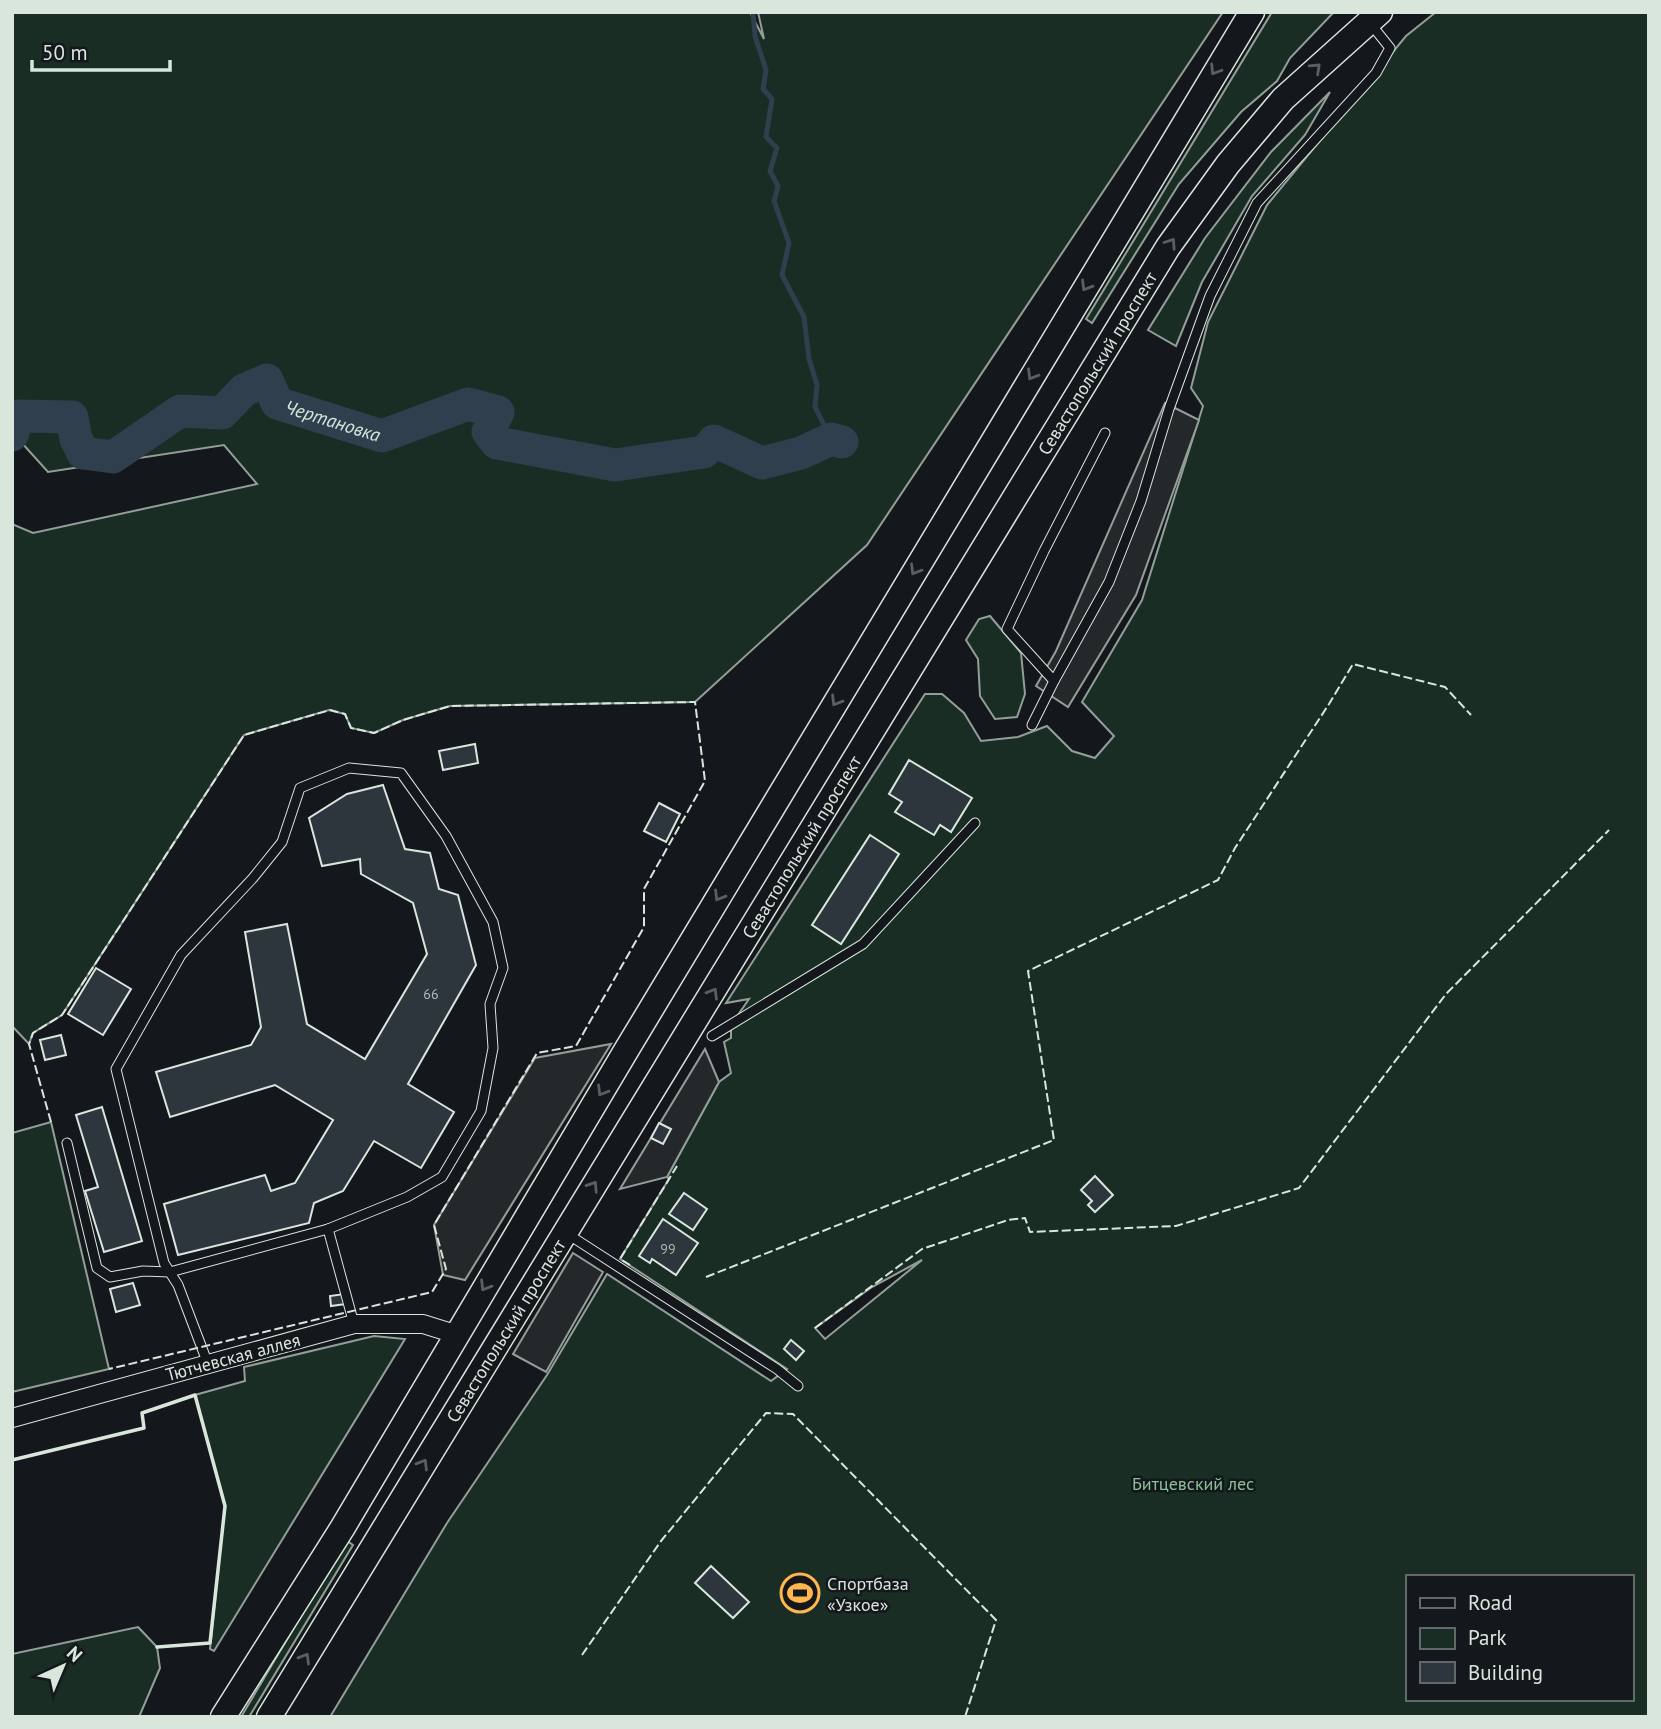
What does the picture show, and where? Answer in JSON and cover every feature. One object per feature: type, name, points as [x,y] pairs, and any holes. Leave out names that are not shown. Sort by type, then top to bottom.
[{"type":"main road","points":[[223,1717],[343,1527],[1252,12]]},
{"type":"main road","name":"Севастопольский проспект","points":[[269,1717],[1168,247],[1228,164],[1283,99],[1374,17]]},
{"type":"street","name":"Тютчевская аллея","points":[[12,1418],[355,1324],[422,1324],[456,1335]]},
{"type":"lane","points":[[1032,725],[1109,582],[1141,501],[1169,409],[1210,296],[1257,203],[1376,73],[1390,48],[1374,17]]},
{"type":"lane","points":[[1054,681],[1007,629],[1105,433]]},
{"type":"lane","points":[[67,1143],[97,1268],[110,1277],[143,1271],[170,1272],[328,1229],[407,1197],[442,1177],[481,1111],[494,1048],[490,1004],[503,968],[493,922],[446,836],[401,774],[349,768],[300,788],[282,842],[253,878],[181,955],[116,1069],[164,1263],[170,1272],[178,1285],[208,1364]]},
{"type":"lane","points":[[712,1036],[863,944],[975,823]]},
{"type":"lane","points":[[328,1229],[355,1324]]},
{"type":"lane","points":[[564,1232],[777,1369],[797,1386]]},
{"type":"green space","points":[[12,12],[750,12],[764,39],[758,12],[1223,12],[867,545],[695,702],[450,706],[403,720],[374,733],[351,728],[345,714],[329,710],[244,735],[62,1015],[33,1033],[29,1044],[12,1026],[12,524],[33,533],[257,484],[224,445],[48,472],[12,432]]},
{"type":"green space","points":[[1272,12],[1334,12],[1290,58],[1277,81],[1241,112],[1179,184],[1092,323],[1086,319]]},
{"type":"green space","name":"Битцевский лес","points":[[1436,12],[1649,12],[1649,1717],[330,1717],[447,1523],[547,1375],[607,1274],[771,1381],[787,1369],[620,1259],[669,1179],[667,1177],[719,1082],[731,1073],[724,1042],[731,1038],[731,1025],[749,999],[726,1003],[925,694],[942,694],[964,713],[981,741],[1018,737],[1047,726],[1072,751],[1095,758],[1114,736],[1082,702],[1142,600],[1203,406],[1191,388],[1208,322],[1267,205],[1406,36]],"holes":[[[922,1260],[825,1339],[815,1328],[872,1287]]]},
{"type":"green space","points":[[1330,92],[1305,135],[1252,196],[1202,282],[1176,346],[1148,330],[1205,238],[1271,152]]},
{"type":"green space","points":[[990,616],[1021,653],[1025,694],[1017,717],[995,719],[980,696],[978,659],[966,640],[979,619]]},
{"type":"green space","points":[[51,1122],[109,1369],[12,1392],[12,1133]]},
{"type":"green space","points":[[374,1336],[405,1339],[214,1651],[210,1649],[225,1506],[195,1395],[245,1381],[244,1367]]},
{"type":"green space","points":[[346,1540],[353,1545],[249,1717],[241,1717]]},
{"type":"green space","points":[[138,1627],[157,1647],[160,1668],[139,1717],[12,1717],[12,1654]]},
{"type":"shaded area","points":[[1165,403],[1199,420],[1136,595],[1068,707],[1036,686],[1056,651]]},
{"type":"shaded area","points":[[611,1044],[465,1280],[443,1275],[434,1225],[535,1058]]},
{"type":"shaded area","points":[[705,1049],[719,1082],[667,1177],[620,1189]]},
{"type":"shaded area","points":[[573,1253],[603,1272],[546,1372],[513,1354]]},
{"type":"building","points":[[475,744],[478,763],[443,770],[439,751]]},
{"type":"building","points":[[909,760],[972,798],[951,832],[940,825],[934,835],[895,812],[902,802],[889,794]]},
{"type":"building","points":[[383,785],[405,849],[430,853],[439,889],[458,895],[476,965],[408,1084],[454,1112],[421,1168],[374,1141],[343,1191],[314,1203],[309,1223],[178,1255],[164,1204],[265,1175],[271,1191],[295,1183],[333,1120],[275,1085],[170,1117],[156,1072],[251,1045],[261,1027],[245,932],[287,924],[307,1024],[365,1059],[427,954],[413,903],[361,874],[360,859],[322,866],[309,818],[347,794]]},
{"type":"building","points":[[659,803],[680,814],[666,842],[644,831]]},
{"type":"building","points":[[870,835],[899,854],[841,944],[812,925]]},
{"type":"building","points":[[96,968],[131,989],[103,1035],[68,1014]]},
{"type":"building","points":[[61,1035],[66,1055],[45,1060],[40,1040]]},
{"type":"building","points":[[102,1107],[142,1241],[104,1252],[85,1191],[98,1187],[76,1115]]},
{"type":"building","points":[[659,1123],[671,1129],[663,1144],[651,1138]]},
{"type":"building","points":[[1095,1176],[1113,1195],[1095,1212],[1088,1205],[1092,1201],[1081,1190]]},
{"type":"building","points":[[684,1193],[707,1209],[693,1230],[669,1214]]},
{"type":"building","points":[[663,1219],[698,1243],[676,1275],[652,1259],[650,1263],[639,1256]]},
{"type":"building","points":[[133,1283],[140,1305],[116,1312],[110,1289]]},
{"type":"building","points":[[344,1294],[346,1304],[331,1306],[330,1296]]},
{"type":"building","points":[[791,1340],[804,1351],[796,1360],[784,1349]]},
{"type":"building","points":[[711,1566],[749,1602],[733,1618],[695,1583]]},
{"type":"waterway","points":[[753,12],[755,36],[766,70],[763,89],[772,99],[766,137],[777,148],[770,171],[778,186],[774,201],[789,243],[782,275],[804,317],[809,359],[817,385],[815,407],[831,439]]},
{"type":"waterway","name":"Чертановка","points":[[12,435],[18,416],[72,417],[76,439],[83,453],[113,457],[180,411],[222,413],[244,390],[267,380],[277,403],[382,436],[468,404],[498,412],[488,432],[497,443],[615,465],[704,452],[714,441],[762,463],[801,453],[831,439],[842,442]]},
{"type":"fence","points":[[706,1277],[1054,1140],[1028,971],[1218,880],[1235,848],[1353,664],[1445,687],[1471,715]]},
{"type":"fence","points":[[51,1122],[29,1044],[33,1033],[62,1015],[244,735],[330,710],[345,714],[351,728],[374,733],[403,720],[450,706],[695,702],[705,781],[644,889],[644,927],[576,1046],[537,1053],[434,1225],[446,1269],[432,1292],[109,1369]]},
{"type":"fence","points":[[815,1328],[922,1249],[1008,1220],[1025,1218],[1030,1232],[1176,1226],[1299,1188],[1446,994],[1609,830]]},
{"type":"fence","points":[[630,1265],[620,1259],[677,1166]]},
{"type":"fence","points":[[582,1655],[661,1541],[766,1413],[793,1414],[996,1620],[965,1717]]},
{"type":"wall","points":[[12,1460],[144,1428],[142,1413],[195,1395],[225,1506],[210,1643],[157,1647]]},
{"type":"place","name":"Спортбаза «Узкое»","points":[[800,1593]]}]
